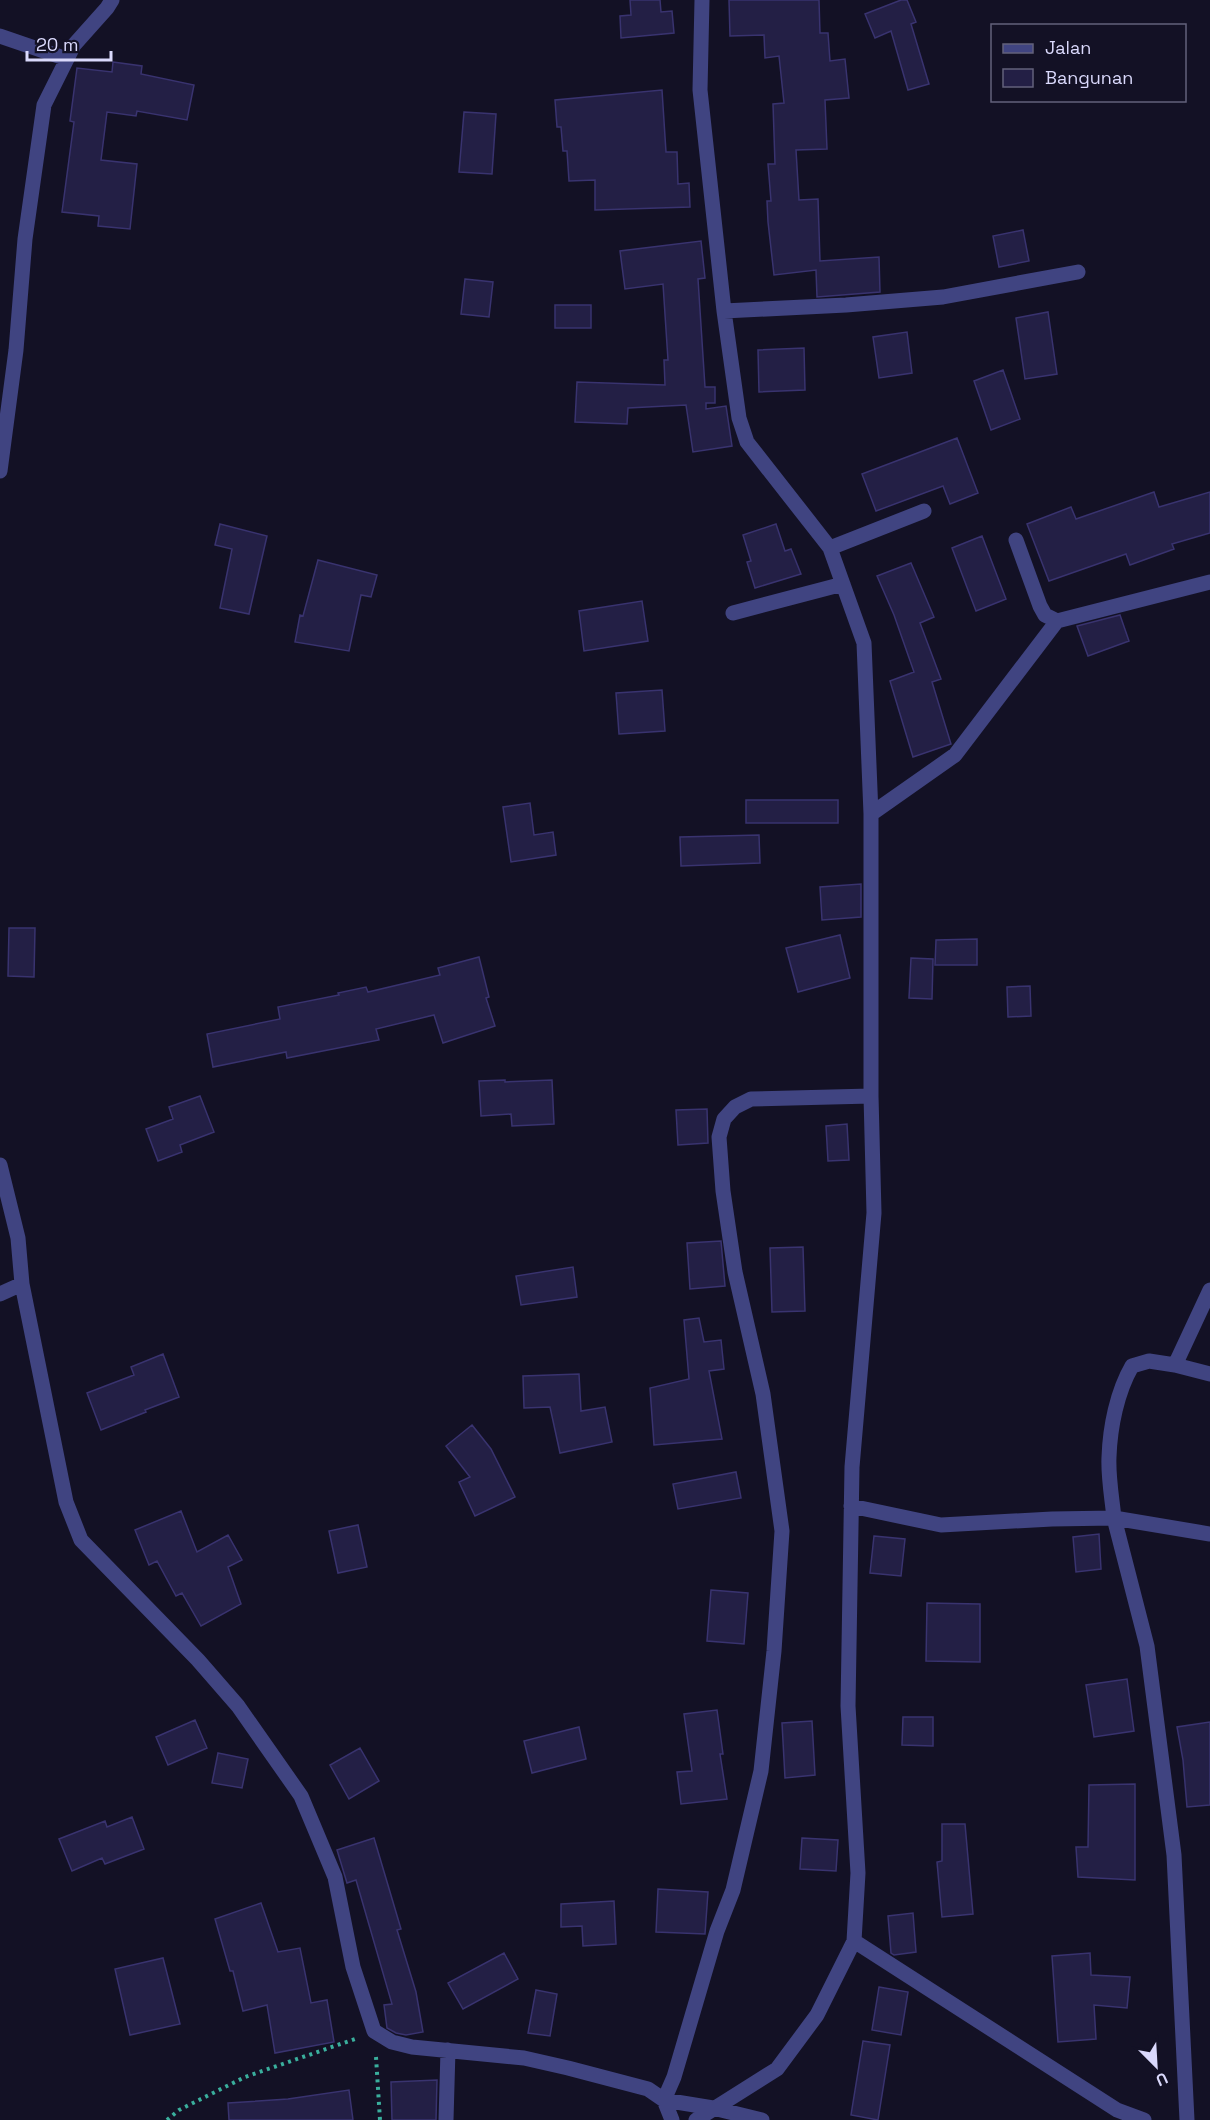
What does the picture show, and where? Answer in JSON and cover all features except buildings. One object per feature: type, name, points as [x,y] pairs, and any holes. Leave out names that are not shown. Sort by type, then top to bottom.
[{"type":"street","points":[[0,471],[16,350],[25,239],[44,105],[74,45],[112,0]]},
{"type":"street","points":[[696,2120],[777,2069],[817,2014],[854,1941],[858,1873],[848,1706],[852,1467],[874,1213],[871,1096],[871,814],[864,643],[830,548],[747,442],[739,418],[724,311],[700,90],[702,0]]},
{"type":"street","points":[[0,36],[67,59]]},
{"type":"street","points":[[724,311],[943,297],[1078,272]]},
{"type":"street","points":[[830,548],[924,511]]},
{"type":"street","points":[[1016,540],[1040,606],[1045,615],[1057,621]]},
{"type":"street","points":[[871,814],[955,755],[1057,621],[1210,582]]},
{"type":"street","points":[[732,613],[843,585]]},
{"type":"street","points":[[672,2120],[664,2100],[674,2077],[717,1931],[733,1890],[761,1771],[774,1651],[782,1531],[763,1394],[735,1272],[723,1191],[719,1137],[724,1119],[735,1107],[751,1099],[871,1096]]},
{"type":"street","points":[[0,1165],[18,1238],[22,1284],[66,1502],[81,1540],[198,1660],[238,1706],[301,1796],[334,1877],[352,1967],[374,2031],[392,2042],[412,2047],[524,2058],[568,2068],[648,2089],[664,2100],[713,2108],[762,2120]]},
{"type":"street","points":[[0,1294],[22,1284]]},
{"type":"street","points":[[1175,1365],[1210,1290]]},
{"type":"street","points":[[1187,2120],[1174,1855],[1147,1646],[1114,1518],[1108,1457],[1113,1420],[1124,1381],[1132,1366],[1149,1361],[1210,1374]]},
{"type":"street","points":[[851,1506],[941,1525],[1114,1518],[1210,1534]]},
{"type":"street","points":[[854,1941],[1117,2110],[1143,2120]]},
{"type":"street","points":[[446,2120],[448,2050]]},
{"type":"path","points":[[167,2120],[179,2110],[245,2078],[374,2031],[380,2120]]}]
